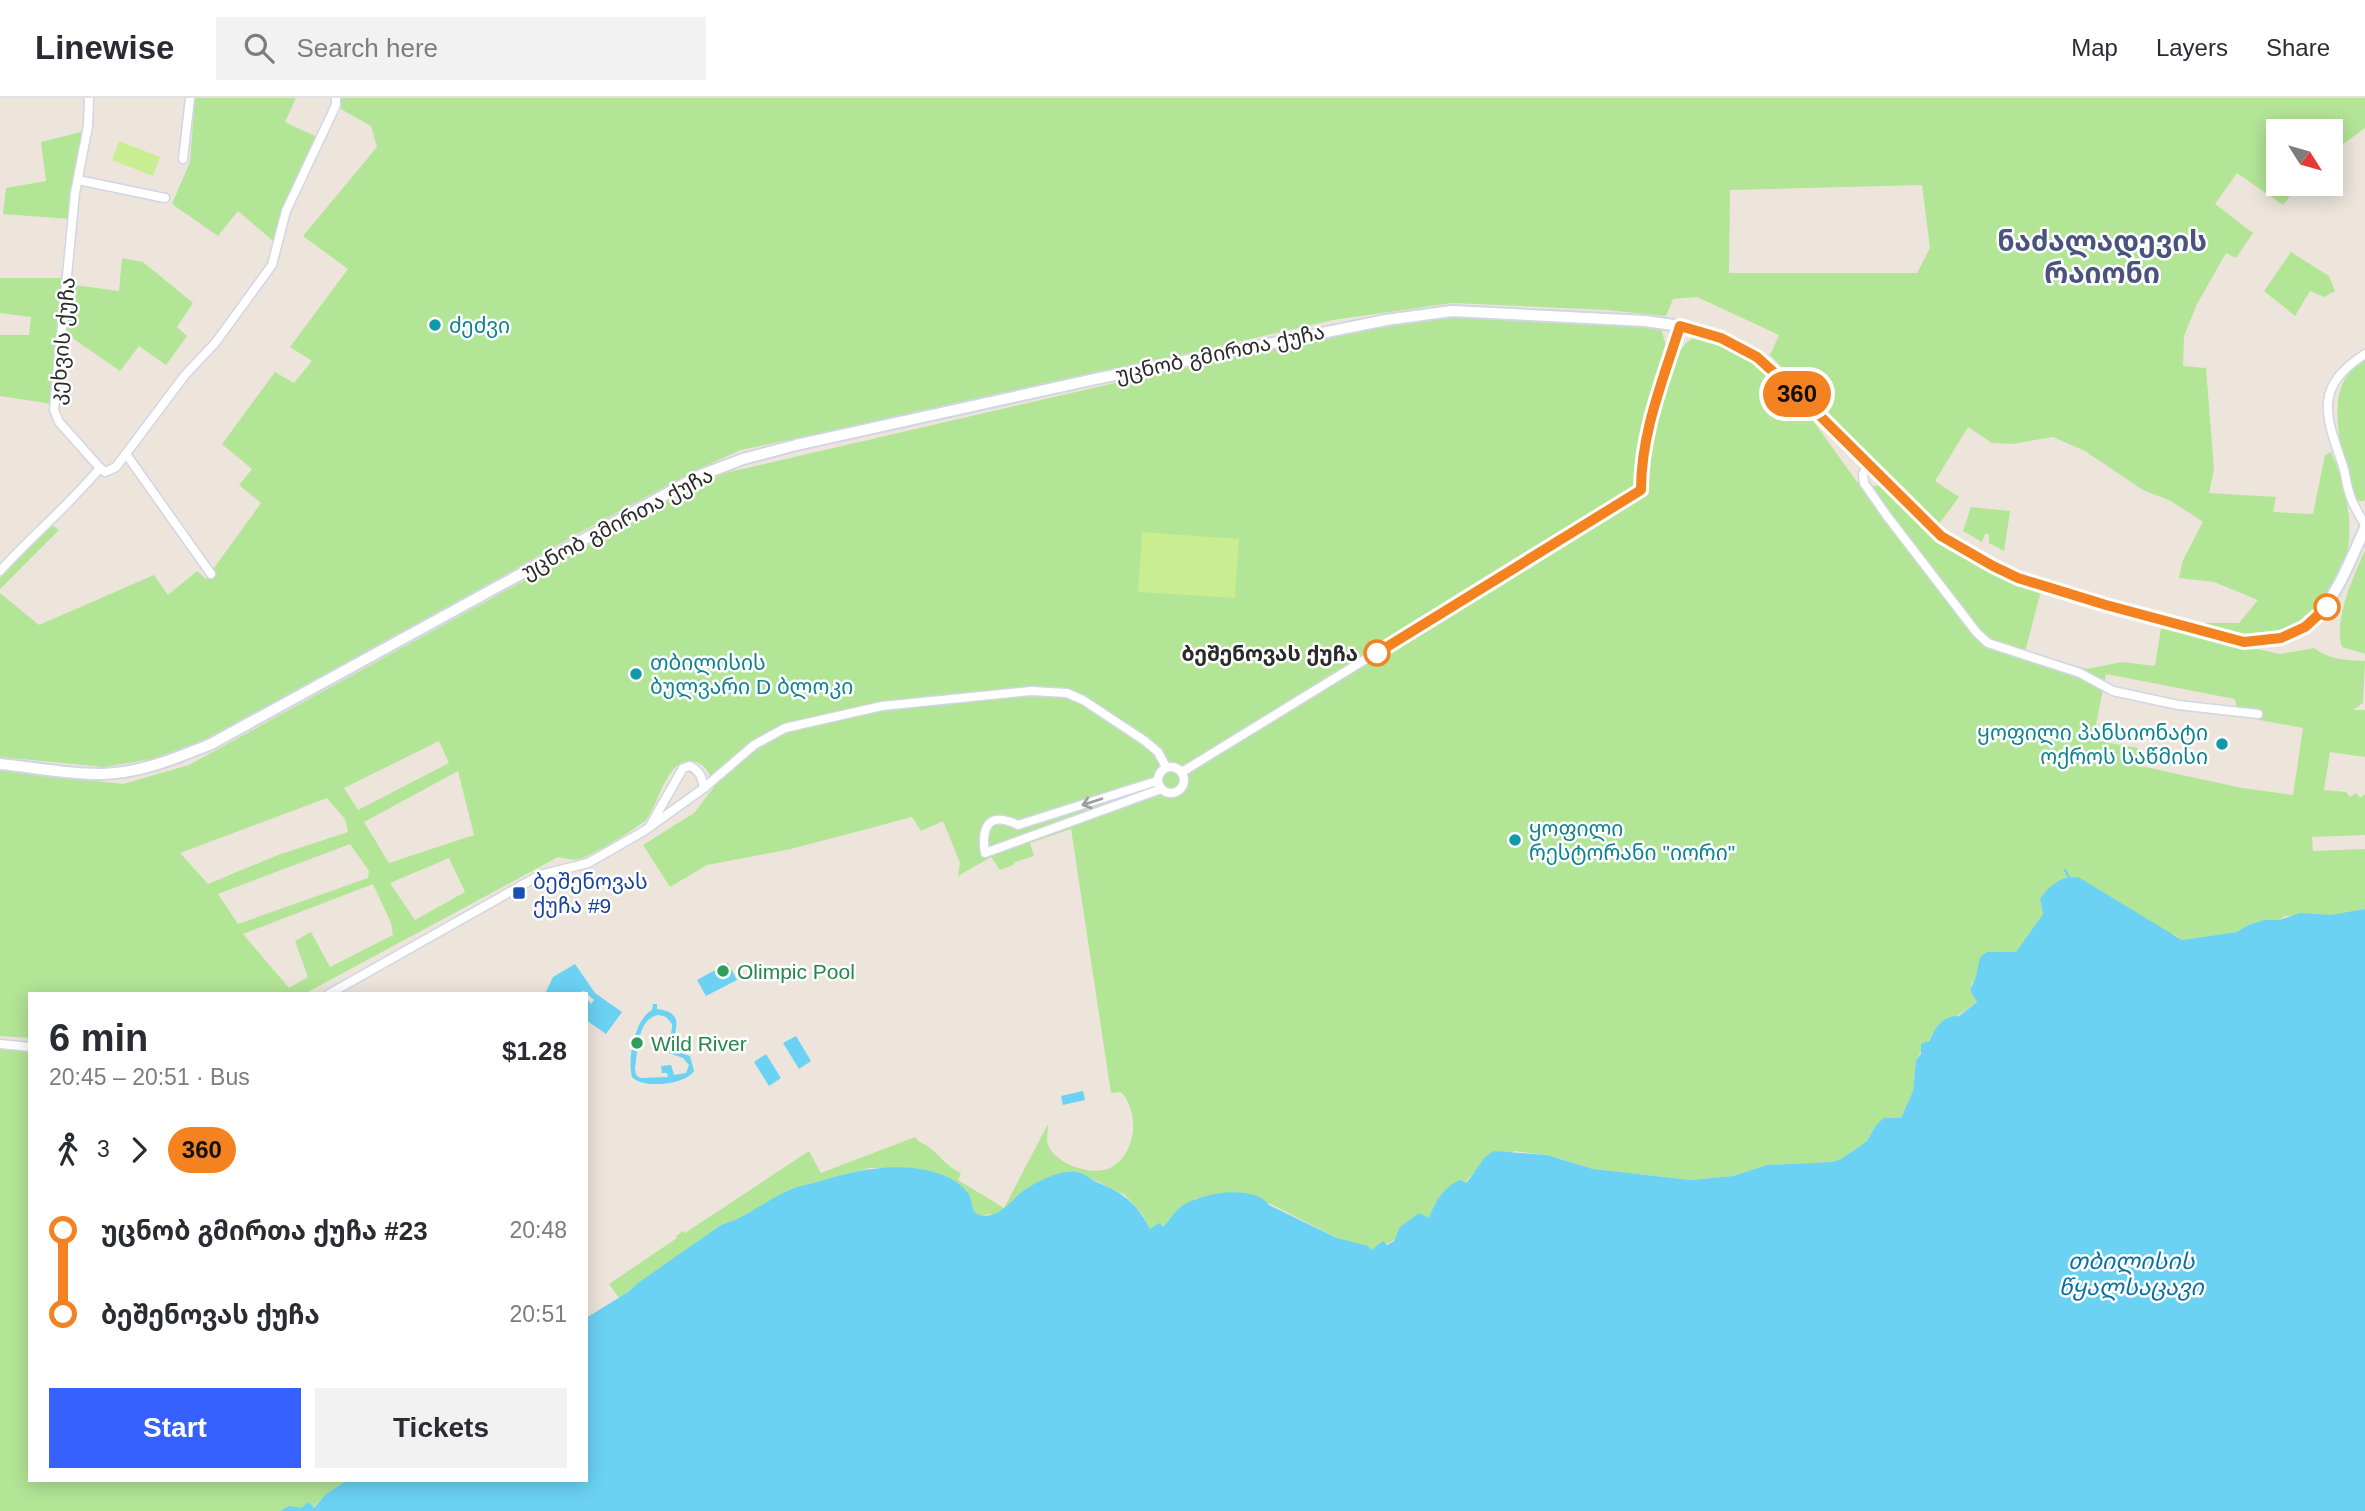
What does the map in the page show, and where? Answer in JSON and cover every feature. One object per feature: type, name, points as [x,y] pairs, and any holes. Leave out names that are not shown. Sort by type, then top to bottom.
[{"type":"main road","name":"უცნობ გმირთა ქუჩა","points":[[0,764],[101,774],[139,769],[189,753],[252,722],[701,475],[743,459],[1161,365],[1386,320],[1452,311],[1645,321],[1680,326],[1721,338],[1757,357],[1941,536],[2018,578],[2244,642],[2281,638],[2305,627],[2327,607],[2337,591],[2365,526]]},
{"type":"street","name":"კეხვის ქუჩა","points":[[89,98],[88,126],[78,180],[54,410],[59,422],[100,468]]},
{"type":"street","points":[[183,159],[190,98]]},
{"type":"street","points":[[0,571],[100,468],[105,472],[110,471],[126,454],[185,375],[216,342],[272,265],[286,211],[336,105],[336,98]]},
{"type":"street","points":[[78,180],[165,198]]},
{"type":"street","points":[[1182,772],[1641,490],[1641,461],[1649,422],[1680,326]]},
{"type":"street","points":[[2365,354],[2347,366],[2334,381],[2328,402],[2328,421],[2350,497],[2365,526]]},
{"type":"street","points":[[126,454],[211,574]]},
{"type":"street","points":[[1868,464],[1863,474],[1864,483],[1944,591],[1988,643],[2080,673],[2113,691],[2178,705],[2258,714]]},
{"type":"street","points":[[333,992],[540,875],[588,863],[649,828],[704,788],[754,745],[785,727],[882,706],[1031,691],[1068,693],[1145,741],[1158,752],[1166,767]]},
{"type":"street","points":[[649,828],[683,768],[690,766],[697,769],[702,775],[704,788]]},
{"type":"street","points":[[1166,767],[1175,767],[1182,772],[1184,780],[1178,791],[1170,793],[1159,785],[1160,772],[1166,767]]},
{"type":"street","points":[[1159,785],[985,853],[984,831],[989,823],[996,820],[1018,825],[1159,785]]},
{"type":"street","points":[[0,1044],[28,1046]]},
{"type":"green space","points":[[195,98],[296,98],[285,122],[317,137],[285,206],[273,241],[238,211],[218,236],[172,204],[190,162]]},
{"type":"green space","points":[[340,98],[2365,98],[2365,128],[2343,144],[2343,119],[2266,119],[2266,193],[2237,173],[2215,204],[2253,233],[2236,258],[2226,253],[2197,304],[2184,336],[2183,366],[2206,368],[2214,469],[2209,493],[2276,497],[2273,512],[2313,514],[2325,455],[2331,452],[2347,500],[2347,551],[2343,567],[2332,588],[2310,613],[2288,629],[2275,633],[2253,634],[2189,623],[2239,623],[2258,600],[2214,582],[2179,578],[2183,560],[2203,522],[2171,501],[2143,490],[2085,451],[2053,437],[2012,444],[1992,443],[1968,427],[1935,481],[1959,497],[1936,528],[1770,355],[1779,335],[1697,297],[1673,299],[1666,316],[1606,310],[1452,303],[1333,320],[1009,394],[741,450],[696,470],[579,533],[232,728],[176,752],[104,767],[0,757],[0,593],[39,625],[154,575],[168,595],[197,571],[206,579],[261,503],[239,485],[252,469],[222,444],[275,372],[294,383],[312,361],[290,347],[348,269],[303,236],[377,147],[371,126],[339,108]],"holes":[[[1922,185],[1930,248],[1917,273],[1729,273],[1730,190]]]},
{"type":"green space","points":[[85,131],[71,219],[3,214],[6,188],[46,181],[41,142]]},
{"type":"green space","points":[[119,141],[160,157],[153,176],[112,160]]},
{"type":"green space","points":[[2270,196],[2290,196],[2283,205]]},
{"type":"green space","points":[[2291,252],[2329,276],[2335,291],[2324,297],[2310,291],[2295,316],[2264,291]]},
{"type":"green space","points":[[122,258],[143,262],[193,303],[177,327],[187,336],[166,365],[139,346],[120,371],[65,333],[74,285],[119,291]]},
{"type":"green space","points":[[0,278],[64,278],[52,404],[0,396],[0,335],[29,335],[31,317],[0,313]]},
{"type":"green space","points":[[1452,317],[1661,328],[1667,350],[1677,354],[1697,335],[1744,356],[1806,411],[1883,518],[1969,628],[1873,493],[1874,486],[1880,485],[1935,535],[1973,562],[2016,583],[2041,591],[2025,652],[2087,669],[2122,662],[2155,666],[2161,628],[2280,654],[2314,648],[2332,657],[2365,661],[2363,703],[2353,710],[2365,710],[2365,757],[2330,752],[2324,790],[2346,792],[2350,797],[2356,793],[2360,798],[2365,794],[2365,835],[2312,837],[2313,851],[2365,849],[2365,909],[2353,911],[2353,916],[2285,916],[2279,920],[2264,920],[2246,926],[2238,932],[2182,940],[2175,935],[2040,899],[2043,914],[2016,952],[1972,982],[1970,990],[1977,1002],[1933,1033],[1916,1060],[1913,1091],[1901,1118],[1884,1119],[1876,1125],[1867,1141],[1832,1162],[1767,1165],[1733,1176],[1691,1180],[1593,1169],[1547,1155],[1515,1151],[1473,1173],[1465,1183],[1446,1189],[1429,1219],[1419,1213],[1405,1224],[1392,1241],[1379,1244],[1371,1250],[1337,1238],[1273,1205],[1236,1192],[1197,1198],[1177,1210],[1163,1227],[1150,1229],[1143,1215],[1125,1195],[1090,1178],[1024,1191],[1003,1210],[992,1216],[976,1216],[966,1191],[944,1175],[903,1168],[870,1168],[790,1189],[737,1220],[721,1225],[619,1298],[609,1284],[677,1238],[683,1231],[685,1233],[809,1151],[821,1173],[915,1137],[961,1173],[958,1180],[1004,1208],[1048,1124],[1047,1141],[1050,1149],[1064,1162],[1093,1171],[1110,1168],[1119,1162],[1130,1143],[1133,1121],[1127,1100],[1121,1092],[1111,1093],[1071,829],[1030,843],[1034,856],[1013,865],[1000,870],[991,857],[958,876],[960,863],[943,821],[921,831],[912,817],[791,849],[707,865],[670,887],[643,845],[694,813],[714,787],[703,766],[695,762],[685,762],[671,773],[646,820],[624,835],[580,859],[558,857],[308,992],[28,992],[28,1038],[0,1036],[0,770],[123,784],[189,765],[716,475],[1106,385],[1352,332]],"holes":[[[2106,674],[2235,699],[2238,716],[2303,728],[2293,795],[2242,788],[2136,765],[2138,748],[2093,740]],[[439,741],[449,763],[358,810],[344,788]],[[458,771],[474,835],[389,863],[364,822]],[[327,798],[345,819],[348,832],[278,855],[208,884],[180,853]],[[350,844],[369,871],[368,878],[238,924],[218,894]],[[449,858],[465,892],[415,920],[390,883]],[[373,884],[391,923],[393,935],[330,967],[311,932],[295,941],[308,977],[289,988],[243,934]]]},
{"type":"green space","points":[[2365,358],[2365,499],[2358,501],[2348,477],[2340,445],[2337,413],[2343,383]]},
{"type":"green space","points":[[1971,507],[2010,511],[2004,551],[1989,543],[1989,534],[1985,534],[1982,542],[1963,531]]},
{"type":"green space","points":[[52,525],[59,530],[0,589],[0,578],[38,535]]},
{"type":"green space","points":[[1142,532],[1239,539],[1235,598],[1138,592]]},
{"type":"green space","points":[[2365,550],[2365,654],[2342,647],[2340,624],[2346,598]]},
{"type":"green space","points":[[0,1049],[28,1052],[28,1482],[344,1482],[326,1494],[313,1508],[280,1511],[0,1511]]},
{"type":"water","name":"თბილისის წყალსაცავი","points":[[2078,877],[2182,940],[2237,932],[2264,920],[2279,920],[2300,913],[2331,915],[2365,909],[2365,1511],[280,1511],[289,1506],[301,1508],[309,1502],[314,1508],[326,1494],[344,1482],[588,1482],[588,1317],[628,1292],[721,1225],[790,1189],[847,1174],[892,1167],[937,1173],[962,1186],[970,1196],[975,1212],[986,1216],[1003,1209],[1023,1191],[1042,1180],[1064,1172],[1077,1172],[1124,1196],[1136,1207],[1150,1229],[1159,1223],[1163,1227],[1185,1204],[1210,1195],[1238,1192],[1261,1198],[1269,1205],[1337,1238],[1368,1246],[1371,1250],[1383,1241],[1387,1245],[1394,1241],[1400,1227],[1419,1213],[1429,1218],[1444,1191],[1460,1180],[1465,1183],[1468,1181],[1485,1157],[1494,1151],[1547,1155],[1593,1169],[1691,1180],[1733,1176],[1767,1165],[1832,1162],[1841,1159],[1867,1141],[1876,1125],[1884,1118],[1901,1118],[1913,1091],[1916,1060],[1921,1054],[1921,1044],[1929,1041],[1944,1020],[1959,1016],[1977,1002],[1970,990],[1980,957],[1987,952],[2016,952],[2043,914],[2040,899],[2052,886]]},
{"type":"water","name":"Olimpic Pool","points":[[728,963],[737,980],[706,996],[697,980]]},
{"type":"water","points":[[575,964],[595,993],[622,1012],[606,1034],[588,1021],[588,1000],[591,1004],[594,1000],[588,992],[546,992],[553,977]]},
{"type":"water","name":"Wild River","points":[[653,1004],[657,1004],[657,1009],[667,1011],[676,1020],[674,1051],[690,1056],[694,1071],[682,1080],[654,1084],[637,1081],[632,1077],[634,1040],[641,1022],[652,1010]],"holes":[[[658,1015],[666,1017],[672,1024],[669,1053],[683,1058],[689,1065],[686,1073],[674,1075],[671,1065],[661,1066],[662,1073],[667,1073],[668,1077],[640,1078],[635,1069],[642,1029],[651,1018]]]},
{"type":"water","points":[[796,1036],[811,1061],[799,1069],[783,1043]]},
{"type":"water","points":[[766,1054],[781,1078],[769,1086],[754,1062]]},
{"type":"water","points":[[1083,1091],[1085,1100],[1063,1105],[1061,1096]]},
{"type":"waterway","points":[[2065,870],[2070,879]]},
{"type":"bus line","name":"360","points":[[1377,653],[1641,490],[1641,461],[1649,422],[1680,326],[1721,338],[1757,357],[1941,536],[2018,578],[2244,642],[2281,638],[2305,627],[2327,607]]},
{"type":"place","name":"ძეძვი","points":[[435,325]]},
{"type":"place","name":"ბეშენოვას ქუჩა","points":[[1377,653]]},
{"type":"place","name":"თბილისის ბულვარი D ბლოკი","points":[[636,674]]},
{"type":"place","name":"ყოფილი პანსიონატი ოქროს საწმისი","points":[[2222,744]]},
{"type":"place","name":"ყოფილი რესტორანი \"იორი\"","points":[[1515,840]]},
{"type":"place","name":"ბეშენოვას ქუჩა #9","points":[[519,893]]},
{"type":"place","name":"Olimpic Pool","points":[[723,971]]},
{"type":"place","name":"Wild River","points":[[637,1043]]},
{"type":"district","name":"ნაძალადევის რაიონი","points":[[2102,257]]}]
